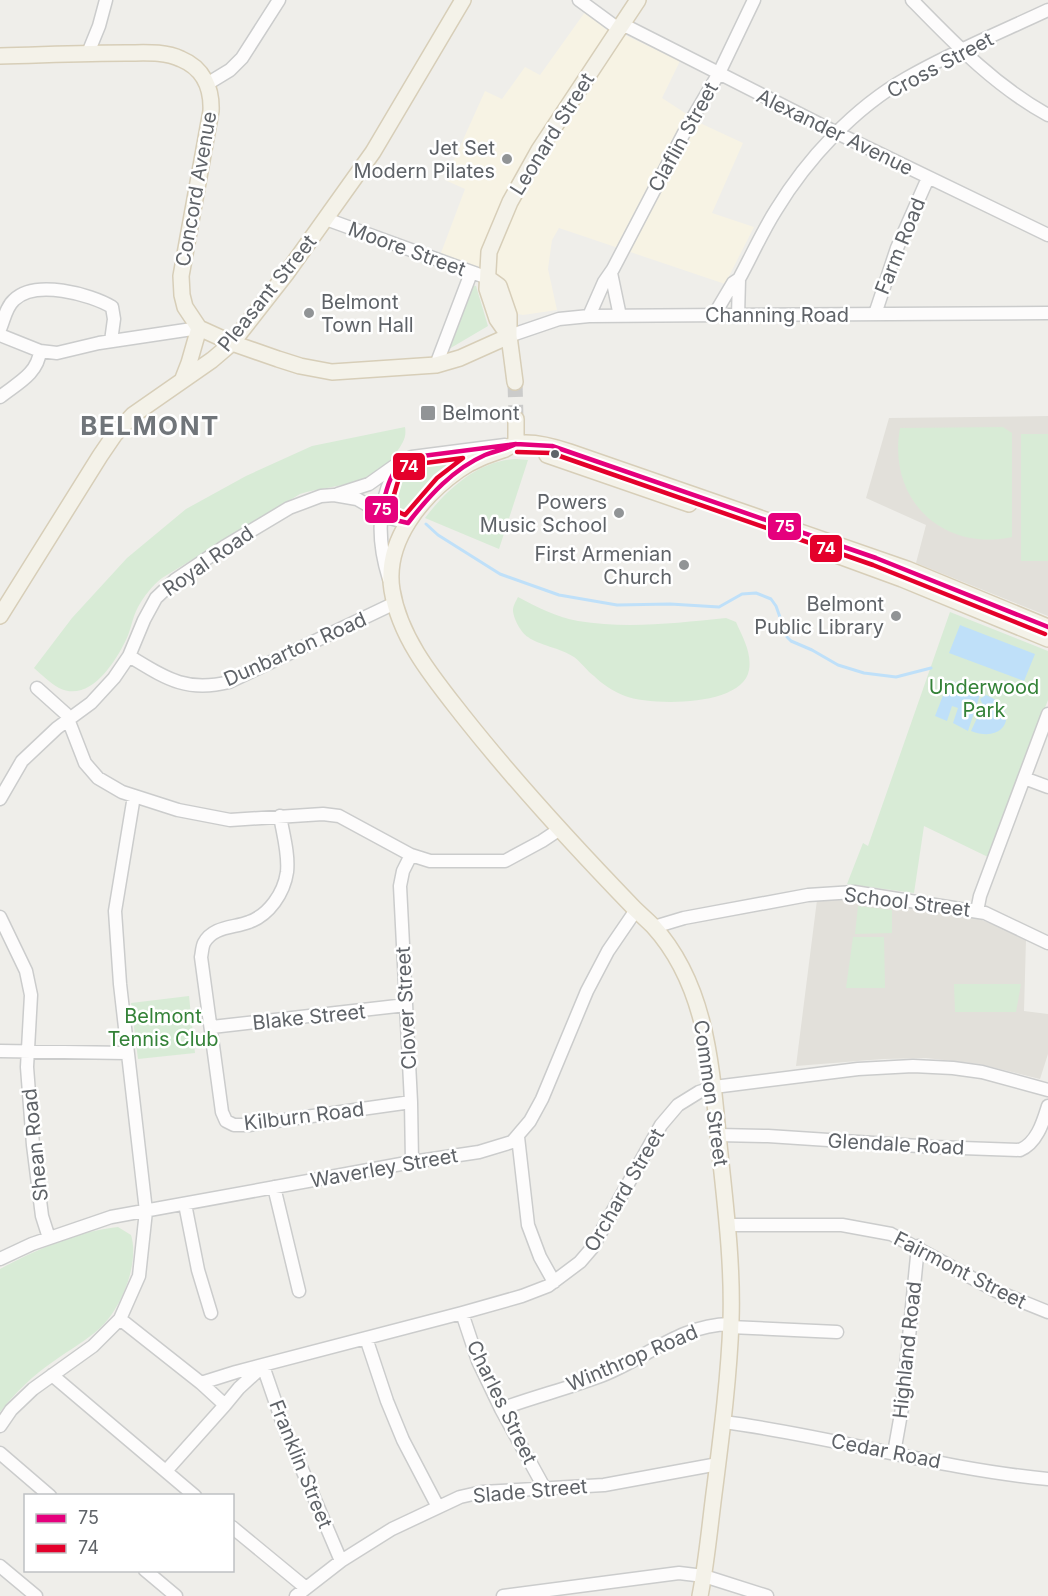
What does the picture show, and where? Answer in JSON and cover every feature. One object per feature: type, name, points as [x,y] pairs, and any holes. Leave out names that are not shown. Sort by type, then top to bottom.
[{"type":"main road","name":"Pleasant Street","points":[[0,616],[108,444],[133,415],[232,344],[326,219],[373,152],[463,0]]},
{"type":"main road","name":"Leonard Street","points":[[488,278],[489,252],[521,180],[538,150],[639,0]]},
{"type":"main road","name":"Concord Avenue","points":[[0,56],[151,53],[176,57],[192,65],[207,84],[211,96],[211,111],[183,258],[181,284],[185,307],[199,328]]},
{"type":"main road","points":[[488,278],[499,286],[509,315],[509,336],[515,382]]},
{"type":"main road","points":[[182,381],[199,328],[232,344],[300,366],[327,372],[436,365],[460,358],[509,336]]},
{"type":"main road","points":[[516,419],[516,444]]},
{"type":"main road","points":[[516,444],[552,447],[580,455],[897,566],[1048,627]]},
{"type":"main road","points":[[516,444],[871,567],[1048,639]]},
{"type":"main road","name":"Common Street","points":[[516,444],[486,455],[460,469],[431,494],[408,523],[395,549],[391,587],[403,627],[433,678],[480,737],[560,829],[654,927],[684,970],[702,1019],[714,1087],[727,1225],[730,1326],[724,1422],[700,1596]]},
{"type":"street","points":[[87,53],[99,26],[106,0]]},
{"type":"street","points":[[207,84],[230,70],[242,58],[279,0]]},
{"type":"street","name":"Alexander Avenue","points":[[579,0],[622,27],[1048,235]]},
{"type":"street","name":"Claflin Street","points":[[589,316],[604,282],[611,273],[685,131],[719,73],[754,0]]},
{"type":"street","points":[[912,0],[961,51],[1011,93],[1048,115]]},
{"type":"street","name":"Cross Street","points":[[714,315],[733,284],[739,279],[777,208],[837,133],[879,97],[906,78],[1048,10]]},
{"type":"street","name":"Farm Road","points":[[875,314],[897,248],[928,178]]},
{"type":"street","name":"Moore Street","points":[[326,219],[488,278]]},
{"type":"street","points":[[436,365],[471,273]]},
{"type":"street","points":[[611,273],[620,316]]},
{"type":"street","name":"Cross Street","points":[[738,316],[739,279]]},
{"type":"street","points":[[0,329],[8,308],[17,297],[42,290],[59,289],[112,307],[114,320],[111,341]]},
{"type":"street","name":"Channing Road","points":[[509,336],[558,320],[589,316],[1048,313]]},
{"type":"street","points":[[0,335],[40,351],[63,353],[111,341],[199,328]]},
{"type":"street","points":[[0,397],[29,375],[39,358],[40,351]]},
{"type":"street","points":[[400,462],[415,456],[516,444]]},
{"type":"street","name":"Royal Road","points":[[0,799],[22,761],[68,719],[97,698],[114,678],[129,656],[156,598],[175,580],[289,508],[314,498],[334,495],[369,484],[400,462]]},
{"type":"street","name":"Common Street","points":[[391,587],[381,544],[381,512],[389,484],[400,462]]},
{"type":"street","name":"Royal Road","points":[[334,495],[357,499],[395,520],[408,523]]},
{"type":"street","name":"Dunbarton Road","points":[[129,656],[173,681],[191,686],[210,686],[229,682],[395,603]]},
{"type":"street","points":[[37,688],[58,706],[68,719],[91,772],[106,783],[134,796],[219,819],[252,820],[323,814],[339,816],[411,855],[430,861],[502,862],[519,855],[560,829]]},
{"type":"street","points":[[977,911],[980,896],[1048,714]]},
{"type":"street","points":[[1024,777],[1048,787]]},
{"type":"street","points":[[0,1426],[11,1410],[33,1389],[93,1346],[120,1319],[140,1276],[146,1211],[120,984],[115,903],[134,796]]},
{"type":"street","name":"Kilburn Road","points":[[280,816],[287,866],[285,882],[277,899],[256,920],[220,930],[211,935],[204,944],[201,957],[222,1112],[226,1121],[234,1125],[249,1125],[411,1102]]},
{"type":"street","name":"Clover Street","points":[[411,855],[403,871],[400,886],[412,1162]]},
{"type":"street","name":"School Street","points":[[654,927],[676,920],[753,905],[808,895],[843,892],[885,896],[977,911],[1048,943]]},
{"type":"street","points":[[554,1282],[540,1257],[528,1225],[518,1137],[542,1099],[561,1050],[608,951],[636,910]]},
{"type":"street","name":"Shean Road","points":[[0,917],[21,959],[29,983],[32,1005],[27,1067],[33,1145],[42,1216],[49,1238]]},
{"type":"street","name":"Blake Street","points":[[212,1027],[406,1005]]},
{"type":"street","points":[[0,1052],[127,1053]]},
{"type":"street","name":"Orchard Street","points":[[201,1383],[207,1379],[462,1313],[534,1292],[554,1282],[580,1262],[592,1248],[661,1125],[671,1113],[693,1095],[714,1087],[817,1073],[913,1066],[982,1072],[1048,1090]]},
{"type":"street","name":"Glendale Road","points":[[718,1135],[1020,1150],[1026,1148],[1034,1139],[1042,1125],[1048,1106]]},
{"type":"street","name":"Waverley Street","points":[[0,1258],[111,1217],[412,1162],[479,1152],[512,1142],[518,1137]]},
{"type":"street","points":[[274,1187],[299,1291]]},
{"type":"street","points":[[185,1204],[198,1270],[211,1313]]},
{"type":"street","name":"Fairmont Street","points":[[727,1225],[842,1225],[864,1227],[891,1234],[918,1246],[996,1291],[1048,1312]]},
{"type":"street","name":"Highland Road","points":[[894,1453],[902,1408],[918,1246]]},
{"type":"street","name":"Charles Street","points":[[462,1313],[478,1361],[545,1490]]},
{"type":"street","points":[[120,1319],[201,1383],[225,1405]]},
{"type":"street","name":"Winthrop Road","points":[[501,1409],[600,1377],[688,1331],[717,1324],[837,1332]]},
{"type":"street","points":[[366,1338],[403,1440],[438,1507]]},
{"type":"street","points":[[166,1471],[239,1388],[263,1366]]},
{"type":"street","name":"Franklin Street","points":[[263,1366],[284,1427],[341,1561]]},
{"type":"street","points":[[52,1375],[193,1494]]},
{"type":"street","name":"Cedar Road","points":[[724,1422],[793,1432],[894,1453],[1048,1479]]},
{"type":"street","points":[[0,1454],[48,1494]]},
{"type":"street","name":"Slade Street","points":[[301,1592],[341,1561],[392,1529],[460,1497],[482,1492],[604,1485],[718,1464]]},
{"type":"street","points":[[234,1529],[301,1592]]},
{"type":"street","points":[[0,1566],[28,1593]]},
{"type":"street","points":[[147,1572],[176,1596]]},
{"type":"street","points":[[503,1596],[585,1591],[661,1574],[679,1573],[704,1576],[767,1596]]},
{"type":"shaded area","points":[[585,12],[606,26],[680,61],[662,98],[702,124],[743,143],[712,213],[754,227],[725,284],[559,228],[552,240],[548,269],[557,310],[518,314],[512,308],[505,279],[441,253],[465,189],[445,180],[485,91],[502,99],[525,67],[540,75]]},
{"type":"shaded area","points":[[1048,416],[1048,616],[916,563],[926,525],[866,498],[889,418]]},
{"type":"shaded area","points":[[850,899],[970,916],[1004,928],[1026,939],[1024,1011],[1048,1014],[1048,1054],[1040,1079],[980,1064],[926,1058],[796,1066],[817,900]]},
{"type":"green space","points":[[472,285],[476,286],[488,326],[449,349],[448,345]]},
{"type":"green space","points":[[405,427],[405,438],[400,447],[375,473],[352,482],[300,494],[162,578],[140,603],[127,638],[114,661],[90,686],[70,691],[59,688],[34,668],[72,618],[127,558],[186,509],[246,476],[312,446]]},
{"type":"green space","points":[[1003,427],[1012,433],[1012,537],[987,540],[963,536],[942,528],[925,515],[911,498],[902,477],[898,454],[900,428]]},
{"type":"green space","points":[[1021,434],[1048,434],[1048,561],[1021,561]]},
{"type":"green space","points":[[451,457],[454,460],[453,464],[421,491],[407,511],[400,515],[392,513],[389,501],[392,487],[406,464]]},
{"type":"green space","points":[[528,460],[499,549],[425,518],[443,497],[477,470],[502,461]]},
{"type":"green space","points":[[518,597],[562,617],[615,625],[726,618],[736,622],[748,652],[749,670],[743,682],[731,691],[714,697],[674,702],[625,696],[601,682],[574,657],[525,635],[513,613]]},
{"type":"green space","name":"Underwood Park","points":[[950,612],[1048,651],[1048,700],[988,857],[924,826],[914,893],[847,884],[863,843],[868,846]]},
{"type":"green space","points":[[858,906],[892,910],[892,933],[855,934]]},
{"type":"green space","points":[[853,937],[884,937],[885,988],[846,988]]},
{"type":"green space","points":[[954,984],[1021,984],[1016,1012],[955,1012]]},
{"type":"green space","name":"Belmont Tennis Club","points":[[189,996],[195,1053],[138,1059],[131,1003]]},
{"type":"green space","points":[[118,1227],[131,1235],[133,1259],[127,1285],[108,1320],[95,1333],[46,1366],[18,1391],[0,1412],[0,1269],[57,1242]]},
{"type":"water","points":[[960,625],[1035,654],[1024,681],[949,653]]},
{"type":"water","points":[[949,680],[981,692],[968,731],[953,723],[958,708],[952,706],[947,721],[935,716]]},
{"type":"water","points":[[986,695],[997,701],[1006,716],[1005,724],[1001,729],[983,734],[971,731],[983,705],[980,699]]},
{"type":"waterway","points":[[426,524],[438,535],[500,574],[559,595],[617,605],[670,604],[719,607],[742,594],[756,593],[771,599],[776,606],[787,637],[791,641],[838,665],[864,673],[896,677],[931,668]]},
{"type":"tunnel","points":[[515,382],[516,419]]},
{"type":"transit line","name":"75","points":[[516,444],[552,446],[876,558],[1048,627]]},
{"type":"transit line","name":"75","points":[[516,444],[485,455],[462,468],[433,493],[408,523],[395,520],[381,512],[392,476],[407,458],[516,444]]},
{"type":"transit line","name":"74","points":[[517,452],[551,453],[873,565],[1045,634]]},
{"type":"transit line","name":"74","points":[[463,458],[437,478],[405,515],[390,508],[399,478],[410,465],[463,458]]},
{"type":"place","name":"Jet Set Modern Pilates","points":[[507,159]]},
{"type":"place","name":"Belmont Town Hall","points":[[309,313]]},
{"type":"place","name":"Belmont","points":[[428,413]]},
{"type":"place","name":"Powers Music School","points":[[619,513]]},
{"type":"place","name":"First Armenian Church","points":[[684,565]]},
{"type":"place","name":"Belmont Public Library","points":[[896,616]]},
{"type":"district","name":"BELMONT","points":[[150,426]]}]
